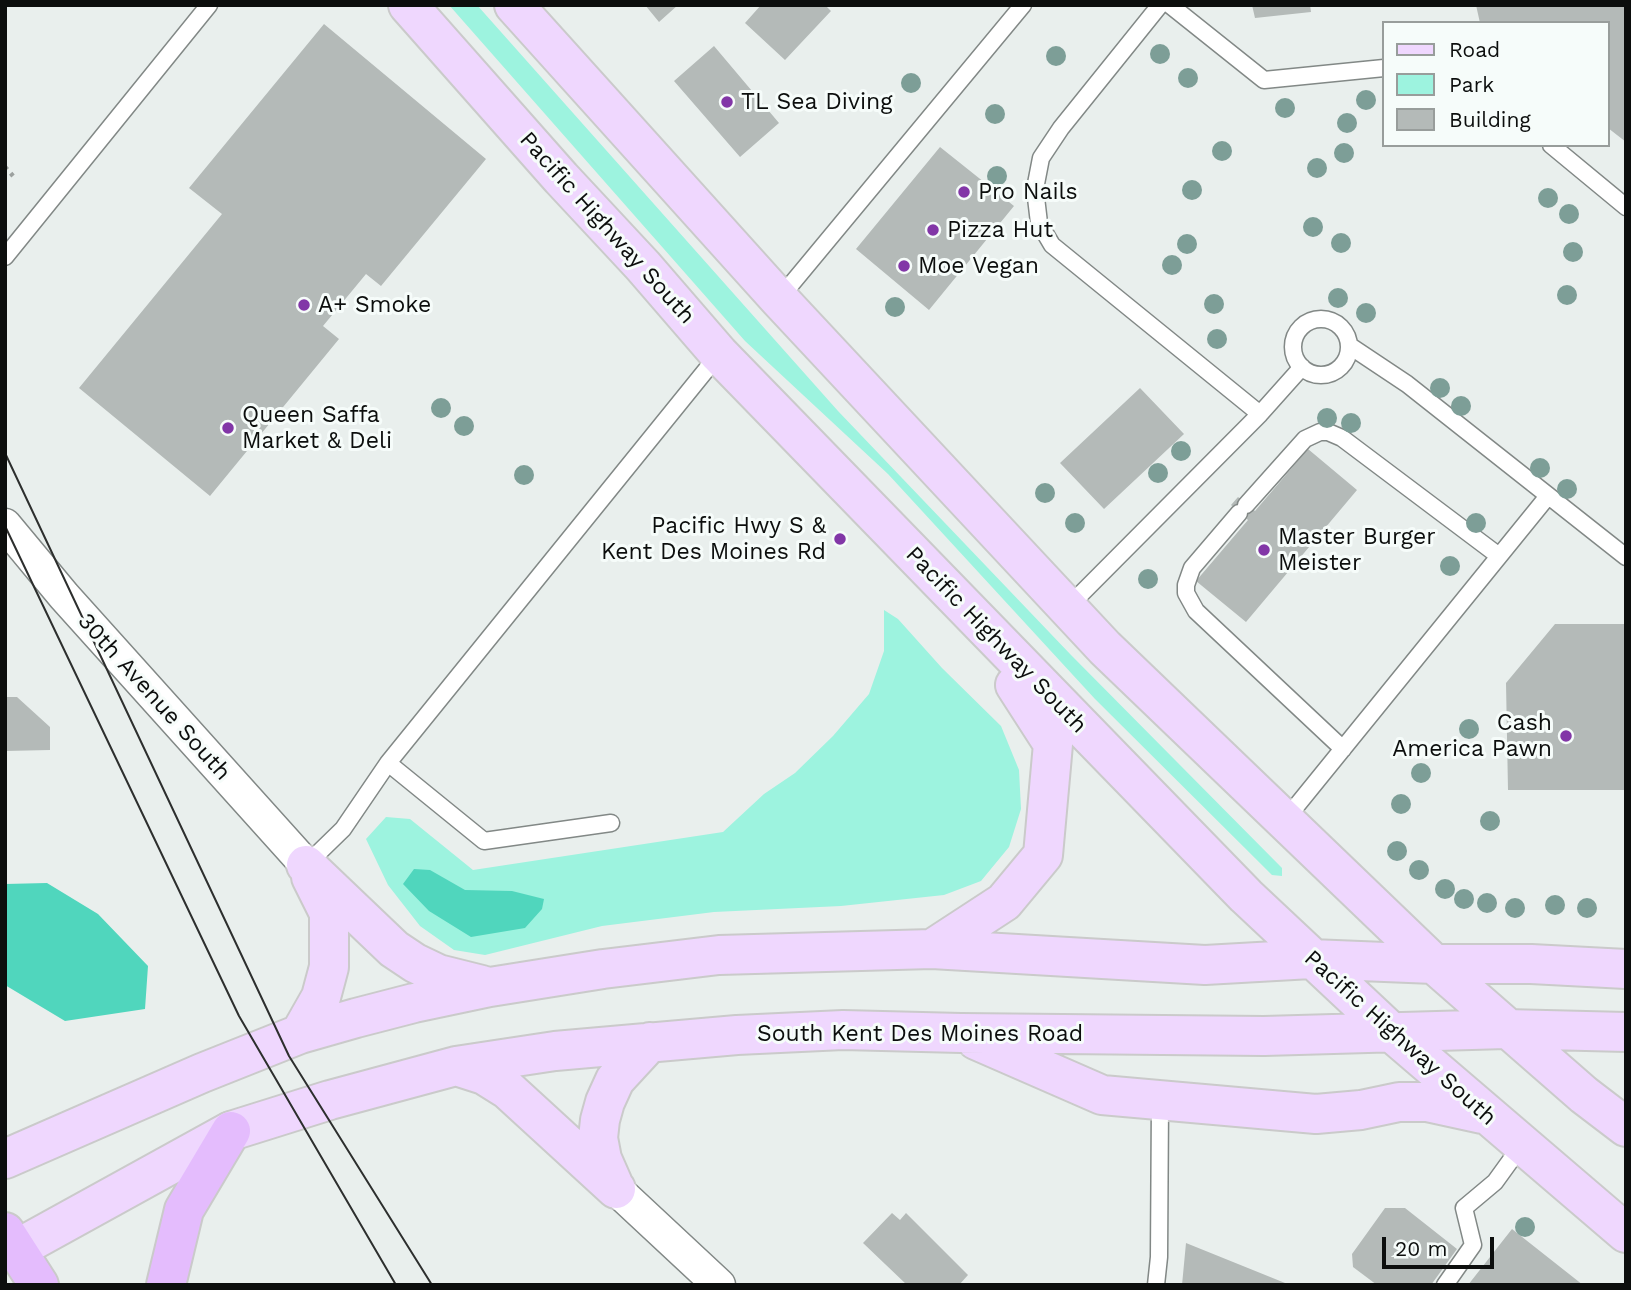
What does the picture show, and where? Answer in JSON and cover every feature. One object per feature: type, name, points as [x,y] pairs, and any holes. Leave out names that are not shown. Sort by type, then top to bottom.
[{"type":"highway","points":[[166,1285],[184,1210],[231,1131]]},
{"type":"highway","points":[[9,1246],[39,1285]]},
{"type":"main road","name":"Pacific Highway South","points":[[408,5],[719,354],[963,603],[1052,700],[1246,896],[1390,1031],[1521,1146],[1626,1233]]},
{"type":"main road","points":[[514,5],[779,299],[1105,648],[1434,964],[1506,1029],[1626,1127]]},
{"type":"main road","points":[[932,948],[1004,902],[1043,855],[1053,744],[963,603]]},
{"type":"main road","points":[[306,865],[394,949],[415,963],[438,974],[491,987]]},
{"type":"main road","points":[[300,1034],[321,997],[329,967],[329,913],[306,865]]},
{"type":"main road","points":[[5,1159],[202,1073],[300,1034],[414,1003],[491,987],[603,969],[719,955],[932,948],[1205,965],[1311,959],[1626,969]]},
{"type":"main road","name":"South Kent Des Moines Road","points":[[9,1246],[231,1131],[330,1100],[456,1066],[555,1051],[737,1035],[843,1030],[1264,1036],[1506,1029],[1626,1032]]},
{"type":"main road","points":[[961,1033],[1102,1095],[1316,1114],[1362,1110],[1399,1102],[1427,1102],[1484,1114]]},
{"type":"main road","points":[[616,1189],[602,1159],[598,1139],[600,1120],[615,1080],[650,1042]]},
{"type":"main road","points":[[456,1066],[484,1075],[508,1090],[616,1189]]},
{"type":"street","name":"30th Avenue South","points":[[5,525],[64,596],[306,865]]},
{"type":"street","points":[[616,1189],[719,1285]]},
{"type":"lane","points":[[5,257],[209,5]]},
{"type":"lane","points":[[779,299],[1023,5]]},
{"type":"lane","points":[[1160,5],[1061,128],[1041,158],[1035,188],[1040,223],[1052,245],[1260,414]]},
{"type":"lane","points":[[1170,5],[1265,80],[1382,68]]},
{"type":"lane","points":[[1553,147],[1626,207]]},
{"type":"lane","points":[[1328,319],[1336,323],[1348,336],[1350,346],[1344,363],[1328,374],[1310,372],[1302,367],[1293,351],[1297,333],[1310,321],[1328,319]]},
{"type":"lane","points":[[1350,346],[1407,384],[1626,557]]},
{"type":"lane","points":[[306,865],[343,828],[388,763],[719,354]]},
{"type":"lane","points":[[1067,608],[1260,414],[1302,367]]},
{"type":"lane","points":[[1343,749],[1196,611],[1186,593],[1186,584],[1192,568],[1305,439],[1320,432],[1328,432],[1342,438],[1499,556]]},
{"type":"lane","points":[[1285,820],[1548,496]]},
{"type":"lane","points":[[388,763],[484,841],[611,823]]},
{"type":"lane","points":[[1156,1285],[1160,1257],[1160,1101]]},
{"type":"lane","points":[[1445,1285],[1473,1245],[1464,1208],[1494,1182],[1521,1146]]},
{"type":"path","points":[[5,167],[14,177]]},
{"type":"green space","points":[[449,5],[477,5],[838,411],[1071,655],[1282,868],[1282,876],[1272,875],[1095,699],[888,474],[745,341]]},
{"type":"green space","points":[[884,610],[898,619],[942,668],[1001,726],[1019,770],[1021,809],[1009,847],[981,881],[944,895],[841,906],[714,912],[602,926],[485,955],[454,950],[420,926],[388,885],[366,839],[386,817],[410,819],[473,870],[723,832],[764,794],[795,773],[833,736],[869,694],[884,651]]},
{"type":"green space","points":[[414,869],[430,870],[465,890],[512,891],[544,899],[542,909],[525,928],[471,937],[429,911],[403,884]]},
{"type":"green space","points":[[47,883],[98,914],[148,966],[145,1009],[65,1021],[5,985],[5,884]]},
{"type":"building","points":[[645,5],[678,5],[659,22]]},
{"type":"building","points":[[761,5],[825,5],[831,11],[785,60],[745,23]]},
{"type":"building","points":[[1252,5],[1310,5],[1311,12],[1255,18]]},
{"type":"building","points":[[1476,5],[1626,5],[1626,142],[1610,130],[1610,21],[1480,21]]},
{"type":"building","points":[[324,24],[486,159],[381,286],[366,274],[323,326],[339,339],[210,496],[79,388],[222,214],[189,188]]},
{"type":"building","name":"TL Sea Diving","points":[[714,46],[779,123],[740,157],[674,81]]},
{"type":"building","points":[[940,147],[1014,206],[929,310],[856,249]]},
{"type":"building","points":[[1140,388],[1184,434],[1104,509],[1060,463]]},
{"type":"building","name":"Master Burger Meister","points":[[1308,449],[1357,490],[1246,622],[1196,581],[1248,520],[1231,505],[1238,497],[1255,511]]},
{"type":"building","name":"Cash America Pawn","points":[[1555,624],[1626,624],[1626,790],[1508,790],[1506,683]]},
{"type":"building","points":[[5,697],[17,697],[50,727],[50,750],[5,751]]},
{"type":"building","points":[[1385,1208],[1405,1208],[1457,1249],[1431,1285],[1377,1285],[1353,1267],[1352,1254]]},
{"type":"building","points":[[892,1213],[900,1220],[906,1213],[968,1275],[959,1285],[907,1285],[863,1243]]},
{"type":"building","points":[[1512,1229],[1583,1285],[1468,1285]]},
{"type":"building","points":[[1186,1243],[1290,1285],[1182,1285]]},
{"type":"tram line","points":[[5,453],[289,1056],[432,1285]]},
{"type":"tram line","points":[[5,526],[239,1016],[396,1285]]},
{"type":"place","name":"TL Sea Diving","points":[[727,102]]},
{"type":"place","name":"Pro Nails","points":[[964,192]]},
{"type":"place","name":"Pizza Hut","points":[[933,230]]},
{"type":"place","name":"Moe Vegan","points":[[904,266]]},
{"type":"place","name":"A+ Smoke","points":[[304,305]]},
{"type":"place","name":"Queen Saffa Market & Deli","points":[[228,428]]},
{"type":"place","name":"Pacific Hwy S & Kent Des Moines Rd","points":[[840,539]]},
{"type":"place","name":"Master Burger Meister","points":[[1264,550]]},
{"type":"place","name":"Cash America Pawn","points":[[1566,736]]}]
